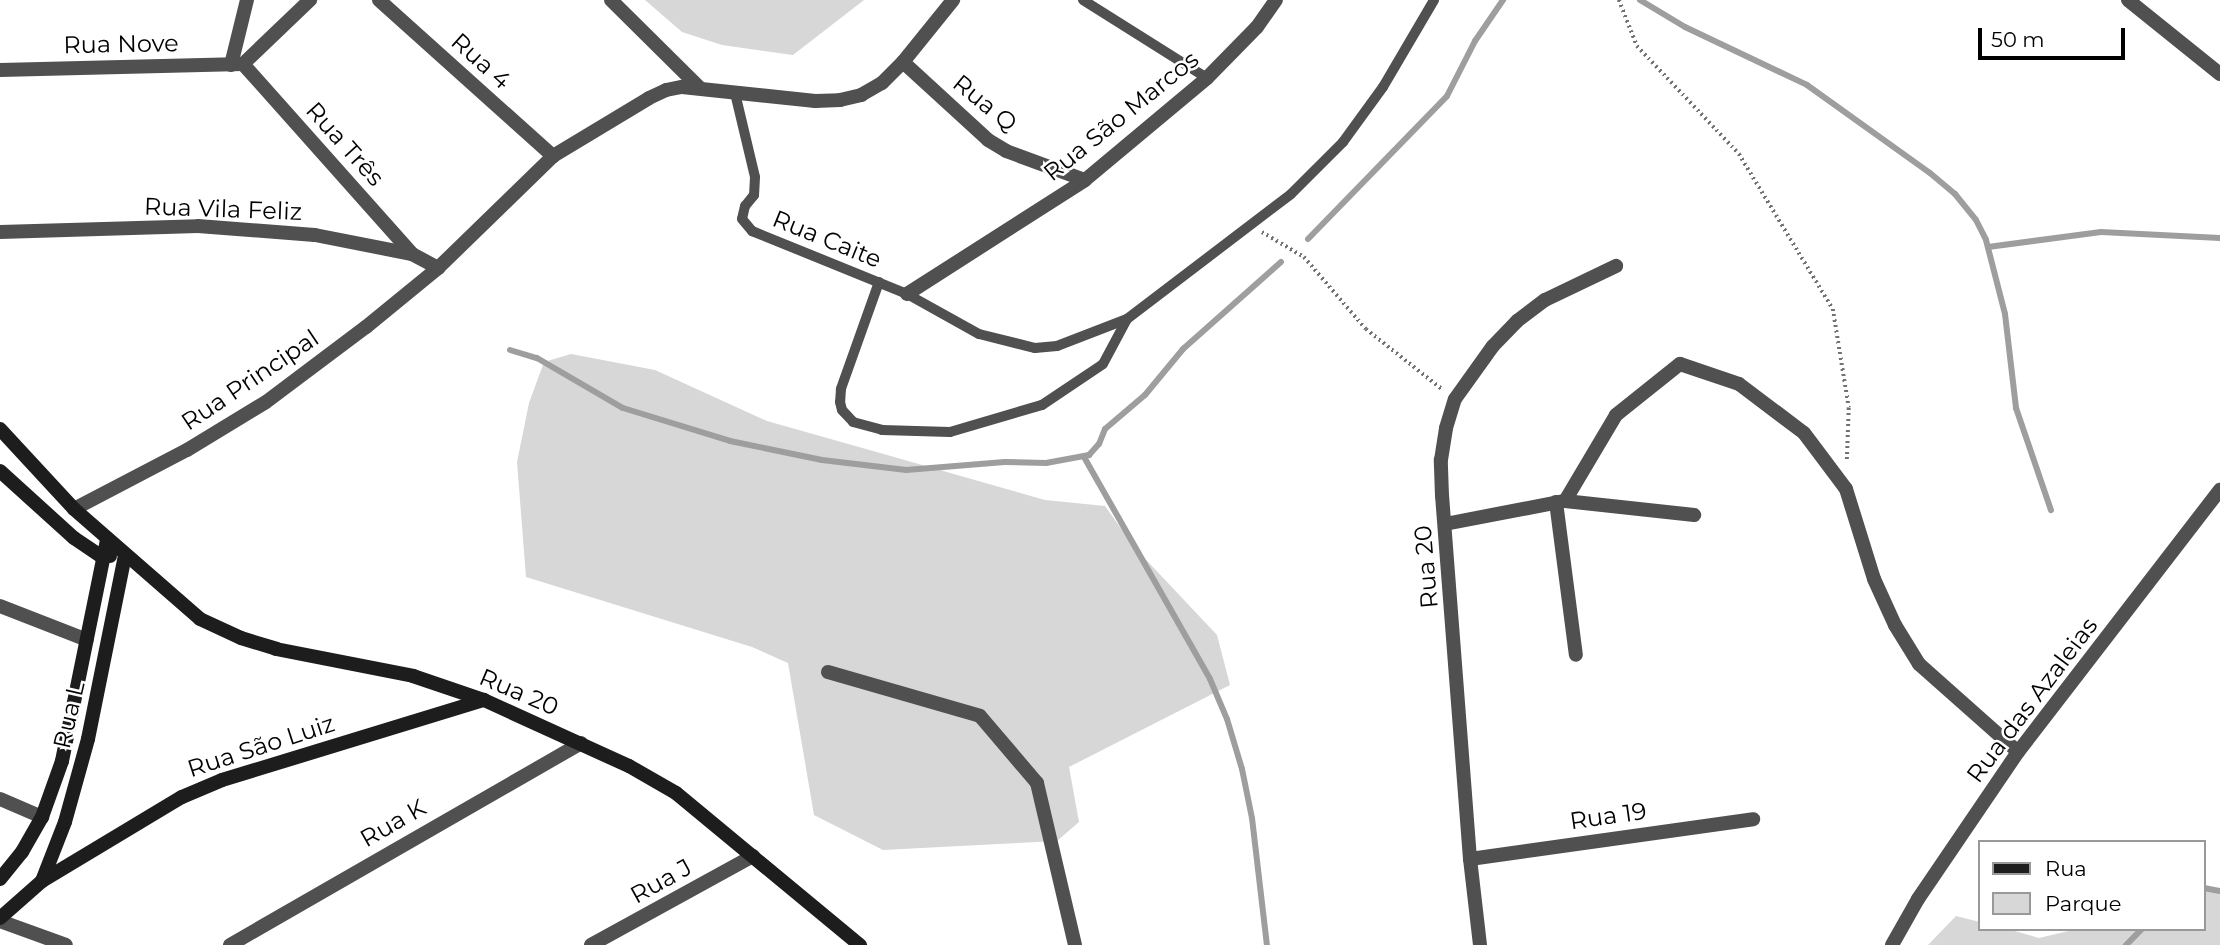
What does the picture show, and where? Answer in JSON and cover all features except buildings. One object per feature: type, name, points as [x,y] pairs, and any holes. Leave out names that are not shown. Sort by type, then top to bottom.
[{"type":"street","points":[[237,64],[247,0]]},
{"type":"street","points":[[237,64],[310,0]]},
{"type":"street","name":"Rua 4","points":[[379,0],[553,156]]},
{"type":"street","points":[[611,0],[700,88]]},
{"type":"street","name":"Rua Principal","points":[[74,509],[187,450],[266,402],[438,268],[553,156],[666,90],[700,88],[840,100],[861,94],[882,83],[903,62],[953,0]]},
{"type":"street","name":"Rua São Marcos","points":[[907,294],[1085,180],[1207,78],[1257,27],[1276,0]]},
{"type":"street","points":[[2128,0],[2220,74]]},
{"type":"street","name":"Rua Q","points":[[903,62],[988,140],[1006,151],[1085,180]]},
{"type":"street","name":"Rua Nove","points":[[0,70],[237,64]]},
{"type":"street","name":"Rua Três","points":[[237,64],[412,254]]},
{"type":"street","name":"Rua Vila Feliz","points":[[0,232],[198,226],[315,235],[412,254],[438,268]]},
{"type":"street","name":"Rua 20","points":[[1480,945],[1470,859],[1445,524],[1441,460],[1446,428],[1455,399],[1493,346],[1517,321],[1545,300],[1616,266]]},
{"type":"street","points":[[1576,655],[1561,502],[1616,415],[1681,364],[1739,384],[1804,432],[1846,489],[1874,579],[1895,625],[1919,664],[2018,752]]},
{"type":"street","name":"Rua 20","points":[[0,429],[74,509],[200,619],[241,638],[320,659],[413,676],[484,700],[581,743],[676,793],[860,945]]},
{"type":"street","points":[[0,471],[74,538],[101,556],[125,556]]},
{"type":"street","name":"Rua das Azaleias","points":[[1892,945],[1918,900],[2018,752],[2220,490]]},
{"type":"street","points":[[1445,524],[1561,502],[1693,514]]},
{"type":"street","points":[[0,880],[22,852],[42,817],[62,761],[101,556],[107,539]]},
{"type":"street","name":"Rua L","points":[[42,881],[65,822],[88,739],[125,556]]},
{"type":"street","points":[[0,606],[87,640]]},
{"type":"street","points":[[828,672],[980,716],[1037,783],[1075,945]]},
{"type":"street","name":"Rua São Luiz","points":[[66,945],[0,919],[42,881],[145,817],[222,780],[484,700]]},
{"type":"street","name":"Rua K","points":[[230,945],[581,743]]},
{"type":"street","points":[[0,799],[42,817]]},
{"type":"street","name":"Rua 19","points":[[1470,859],[1753,819]]},
{"type":"street","name":"Rua J","points":[[592,945],[753,856]]},
{"type":"lane","points":[[1083,0],[1207,78]]},
{"type":"lane","points":[[879,282],[841,389],[840,402],[847,417],[853,422],[882,430],[950,432],[1042,405],[1103,364],[1127,319],[1291,194],[1343,142],[1383,86],[1434,0]]},
{"type":"lane","name":"Rua Caite","points":[[735,93],[755,177],[754,194],[743,212],[745,225],[764,237],[907,294],[979,334],[1035,348],[1057,346],[1127,319]]},
{"type":"path","points":[[1619,0],[1637,46],[1739,154],[1833,309],[1849,408],[1846,489]]},
{"type":"path","points":[[1252,225],[1304,257],[1342,305],[1366,329],[1455,399]]},
{"type":"green space","points":[[645,0],[864,0],[793,55],[722,45],[682,32]]},
{"type":"green space","points":[[571,354],[655,370],[767,421],[1045,500],[1105,506],[1135,548],[1217,635],[1230,685],[1069,767],[1079,822],[1057,841],[883,850],[814,815],[788,663],[752,647],[526,577],[517,462],[529,403],[544,362]]},
{"type":"green space","points":[[2206,887],[2220,890],[2220,945],[1928,945],[1956,916],[1979,922],[1979,931],[2015,931],[2039,938],[2069,931],[2206,931]]},
{"type":"waterway","points":[[1308,239],[1447,96],[1475,41],[1503,0]]},
{"type":"waterway","points":[[1640,0],[1685,27],[1807,85],[1930,173],[1955,194],[1976,220],[1986,240],[2005,314],[2016,408],[2051,510]]},
{"type":"waterway","points":[[1988,247],[2101,232],[2220,238]]},
{"type":"waterway","points":[[510,350],[537,358],[623,408],[730,441],[822,460],[906,470],[1005,462],[1046,463],[1089,455],[1099,444],[1105,429],[1145,395],[1183,349],[1281,262]]},
{"type":"waterway","points":[[1084,457],[1210,679],[1227,719],[1242,769],[1252,818],[1267,945]]},
{"type":"waterway","points":[[2206,888],[2220,891]]},
{"type":"waterway","points":[[2126,945],[2140,931]]}]
